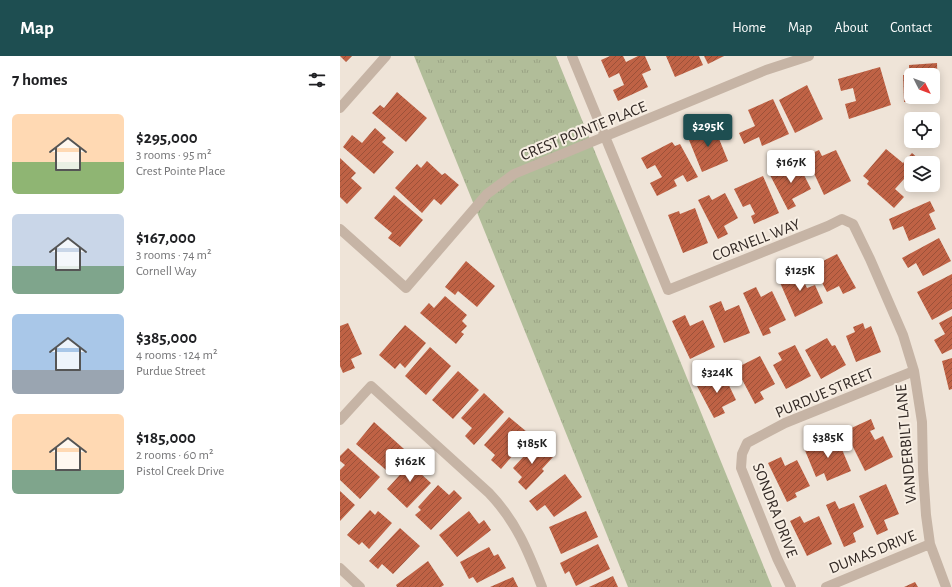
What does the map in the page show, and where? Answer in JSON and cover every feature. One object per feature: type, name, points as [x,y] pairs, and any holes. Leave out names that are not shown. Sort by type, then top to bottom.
[{"type":"street","points":[[340,108],[386,56]]},
{"type":"street","points":[[572,56],[605,137]]},
{"type":"street","name":"CREST POINTE PLACE","points":[[340,229],[406,288],[487,194],[514,174],[766,70],[809,56]]},
{"type":"street","name":"CORNELL WAY","points":[[605,137],[668,290],[842,219],[853,224]]},
{"type":"street","name":"VANDERBILT LANE","points":[[853,224],[904,335],[914,371],[922,422],[923,470],[926,515],[930,544],[946,587]]},
{"type":"street","name":"PURDUE STREET","points":[[747,443],[785,423],[914,371]]},
{"type":"street","points":[[340,420],[371,386],[496,500],[509,516],[520,534],[542,587]]},
{"type":"street","name":"SONDRA DRIVE","points":[[747,443],[742,454],[741,468],[777,558],[791,587]]},
{"type":"street","name":"DUMAS DRIVE","points":[[826,587],[930,544]]},
{"type":"street","points":[[340,568],[360,587]]},
{"type":"street","points":[[943,576],[952,583]]},
{"type":"green space","points":[[414,56],[556,56],[772,587],[628,587]]},
{"type":"building","points":[[340,56],[352,56],[346,62]]},
{"type":"building","points":[[610,56],[623,56],[626,62],[638,56],[645,56],[651,70],[642,74],[648,87],[618,101],[613,90],[624,85],[619,73],[609,78],[601,60]]},
{"type":"building","points":[[666,56],[699,56],[703,65],[675,77]]},
{"type":"building","points":[[704,56],[724,56],[708,64]]},
{"type":"building","points":[[937,63],[937,68],[909,68],[909,65]]},
{"type":"building","points":[[880,67],[891,105],[849,119],[845,104],[856,101],[853,88],[841,91],[838,79]]},
{"type":"building","points":[[903,75],[904,75],[904,102]]},
{"type":"building","points":[[807,85],[823,119],[795,133],[779,100]]},
{"type":"building","points":[[397,92],[427,118],[406,142],[372,113],[380,105],[384,108]]},
{"type":"building","points":[[773,99],[789,134],[762,146],[759,137],[744,144],[739,133],[755,126],[748,110]]},
{"type":"building","points":[[713,124],[728,161],[702,172],[687,135]]},
{"type":"building","points":[[375,128],[386,138],[382,142],[394,152],[374,174],[343,147],[352,135],[362,143]]},
{"type":"building","points":[[672,142],[675,146],[680,144],[698,177],[687,182],[683,175],[674,180],[677,186],[657,196],[650,183],[662,177],[655,165],[647,169],[641,158]]},
{"type":"building","points":[[886,149],[903,163],[904,162],[904,179],[895,189],[904,197],[894,208],[867,184],[869,181],[863,176]]},
{"type":"building","points":[[819,150],[822,156],[836,150],[851,181],[824,195],[806,156]]},
{"type":"building","points":[[340,158],[356,173],[351,178],[362,188],[347,204],[340,197]]},
{"type":"building","points":[[427,161],[442,175],[445,173],[459,185],[441,205],[434,199],[422,213],[395,188],[417,164],[421,168]]},
{"type":"building","points":[[797,161],[811,189],[792,199],[796,206],[788,210],[770,175]]},
{"type":"building","points":[[763,176],[779,213],[754,224],[751,216],[755,214],[750,204],[743,207],[734,189]]},
{"type":"building","points":[[725,193],[738,218],[724,226],[728,234],[718,239],[698,200],[709,195],[712,200]]},
{"type":"building","points":[[394,195],[423,220],[400,247],[388,238],[392,233],[374,218]]},
{"type":"building","points":[[930,201],[935,211],[929,214],[936,229],[909,241],[903,226],[893,230],[889,219]]},
{"type":"building","points":[[695,208],[708,243],[683,253],[668,215],[679,211],[680,214]]},
{"type":"building","points":[[939,238],[951,261],[923,276],[916,263],[908,268],[902,258]]},
{"type":"building","points":[[837,254],[856,288],[843,294],[839,286],[827,292],[813,266]]},
{"type":"building","points":[[466,261],[495,286],[477,307],[458,291],[455,295],[445,287]]},
{"type":"building","points":[[802,267],[806,276],[802,278],[807,288],[815,285],[823,303],[795,317],[778,278]]},
{"type":"building","points":[[952,274],[952,309],[932,320],[917,292]]},
{"type":"building","points":[[756,287],[761,297],[772,291],[786,320],[769,328],[771,333],[763,336],[743,293]]},
{"type":"building","points":[[445,296],[467,315],[462,321],[467,326],[461,332],[464,334],[456,344],[420,313],[429,303],[434,308]]},
{"type":"building","points":[[721,301],[725,311],[739,305],[750,333],[724,343],[709,306]]},
{"type":"building","points":[[685,315],[690,326],[703,320],[715,347],[690,359],[672,321]]},
{"type":"building","points":[[952,316],[952,349],[942,354],[934,340],[945,334],[939,323]]},
{"type":"building","points":[[348,323],[362,354],[351,359],[355,368],[343,373],[340,366],[340,326]]},
{"type":"building","points":[[863,323],[865,329],[871,326],[881,352],[856,362],[846,336],[855,332],[853,327]]},
{"type":"building","points":[[405,325],[426,343],[405,368],[400,363],[395,369],[379,355]]},
{"type":"building","points":[[827,338],[832,346],[835,345],[846,365],[821,379],[805,350]]},
{"type":"building","points":[[795,345],[811,376],[786,389],[773,365],[782,360],[778,353]]},
{"type":"building","points":[[430,347],[451,366],[426,395],[405,376]]},
{"type":"building","points":[[760,356],[775,384],[760,392],[764,399],[755,404],[736,368]]},
{"type":"building","points":[[952,358],[952,389],[949,390],[942,361]]},
{"type":"building","points":[[458,371],[479,390],[453,419],[432,400]]},
{"type":"building","points":[[723,373],[736,400],[722,407],[725,413],[714,418],[697,386]]},
{"type":"building","points":[[484,393],[504,412],[474,445],[465,436],[472,428],[461,418]]},
{"type":"building","points":[[509,417],[527,432],[517,443],[520,447],[501,469],[491,460],[495,455],[484,445]]},
{"type":"building","points":[[871,419],[875,429],[870,431],[875,440],[883,436],[893,457],[865,471],[845,431]]},
{"type":"building","points":[[374,422],[404,449],[386,470],[356,444]]},
{"type":"building","points":[[836,435],[851,471],[827,481],[824,473],[816,477],[804,448]]},
{"type":"building","points":[[537,442],[553,457],[542,469],[544,471],[526,490],[518,482],[522,477],[513,468]]},
{"type":"building","points":[[348,448],[380,477],[360,499],[340,480],[340,470],[345,465],[340,461],[340,456]]},
{"type":"building","points":[[417,456],[427,465],[420,473],[431,483],[407,508],[387,489]]},
{"type":"building","points":[[781,457],[785,466],[797,460],[810,486],[795,493],[797,497],[787,502],[768,463]]},
{"type":"building","points":[[565,474],[582,497],[554,517],[545,505],[537,511],[529,501]]},
{"type":"building","points":[[886,484],[899,514],[884,520],[888,530],[877,535],[859,496]]},
{"type":"building","points":[[438,485],[449,495],[454,490],[462,498],[431,530],[415,515],[421,510],[418,507]]},
{"type":"building","points":[[340,491],[355,505],[340,521]]},
{"type":"building","points":[[835,501],[839,509],[854,503],[864,527],[853,533],[856,542],[844,547],[826,505]]},
{"type":"building","points":[[370,510],[375,515],[378,511],[392,523],[369,549],[362,542],[359,545],[347,535]]},
{"type":"building","points":[[469,511],[479,524],[484,520],[491,530],[457,557],[439,535]]},
{"type":"building","points":[[586,511],[598,537],[561,554],[549,527]]},
{"type":"building","points":[[800,516],[804,523],[819,516],[832,544],[807,556],[790,521]]},
{"type":"building","points":[[400,528],[420,546],[393,574],[382,564],[378,569],[369,561]]},
{"type":"building","points":[[598,544],[610,569],[576,586],[569,571],[565,574],[560,563]]},
{"type":"building","points":[[489,547],[494,556],[498,554],[506,568],[477,583],[473,577],[469,579],[460,562]]},
{"type":"building","points":[[428,561],[444,585],[441,587],[397,587],[396,585]]},
{"type":"building","points":[[613,576],[618,587],[589,587]]},
{"type":"building","points":[[513,577],[518,587],[490,587]]},
{"type":"building","points":[[915,582],[918,587],[904,587]]}]
